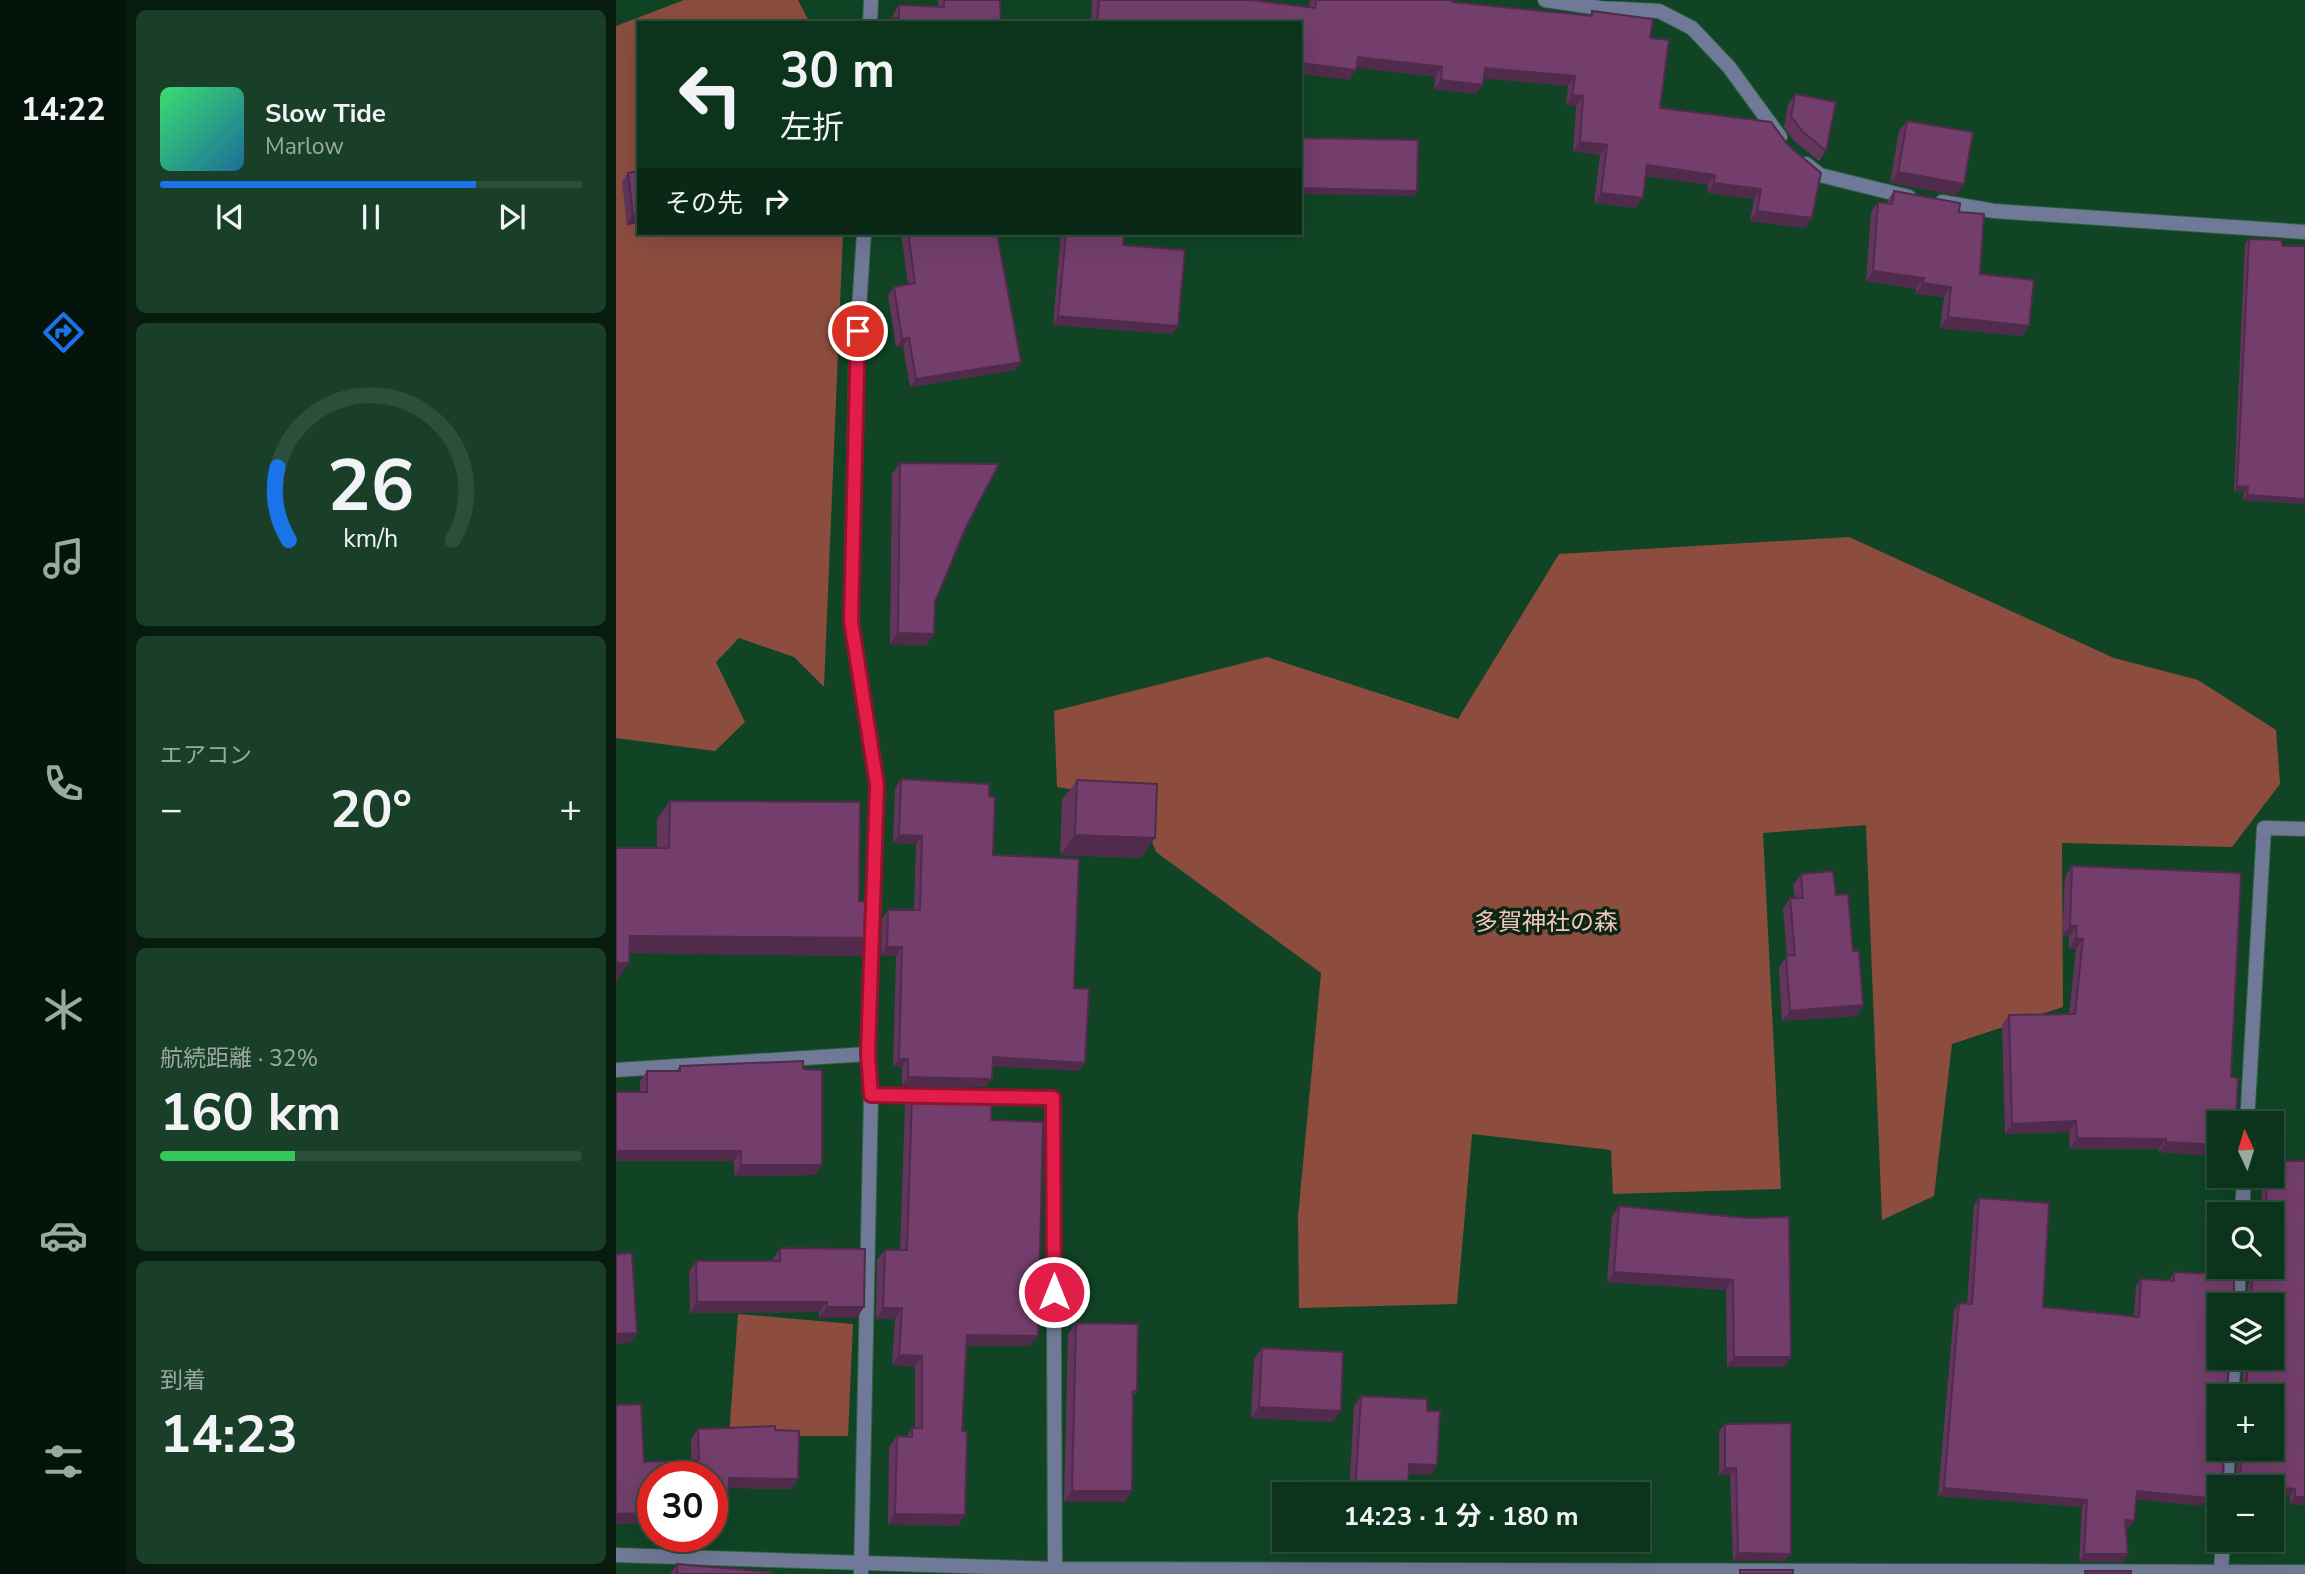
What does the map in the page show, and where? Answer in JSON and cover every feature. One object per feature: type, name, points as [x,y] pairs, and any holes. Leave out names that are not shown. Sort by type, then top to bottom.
[{"type":"street","points":[[870,21],[871,0]]},
{"type":"street","points":[[1545,0],[1600,8],[1659,11],[1692,28],[1729,67],[1791,151],[1820,176],[1904,196],[1994,211],[2305,232]]},
{"type":"street","points":[[861,1569],[871,1095],[868,1054],[877,785],[851,621],[856,355],[864,235]]},
{"type":"street","points":[[2248,1111],[2264,828],[2305,829]]},
{"type":"street","points":[[616,1070],[868,1054]]},
{"type":"street","points":[[871,1095],[1053,1098],[1055,1569]]},
{"type":"street","points":[[2221,1571],[2222,1552]]},
{"type":"street","points":[[616,1555],[861,1569],[1546,1573],[2305,1572]]},
{"type":"green space","points":[[684,0],[798,0],[809,21],[637,21],[637,235],[843,235],[824,687],[794,657],[739,638],[716,662],[745,722],[715,751],[616,738],[616,26]]},
{"type":"green space","name":"多賀神社の森","points":[[1849,537],[2114,658],[2198,680],[2276,730],[2280,784],[2232,847],[2062,843],[2063,1007],[1952,1044],[1934,1196],[1882,1220],[1866,825],[1763,833],[1781,1189],[1613,1194],[1611,1150],[1472,1134],[1457,1304],[1299,1308],[1298,1217],[1321,973],[1156,852],[1136,799],[1057,787],[1054,711],[1267,657],[1458,719],[1559,554]]},
{"type":"green space","points":[[738,1314],[853,1324],[848,1436],[729,1436]]},
{"type":"building","points":[[944,0],[1000,0],[1001,21],[891,21],[891,18],[899,18],[899,5],[944,7]]},
{"type":"building","points":[[1099,0],[1251,0],[1315,8],[1316,0],[1453,0],[1452,2],[1592,16],[1592,11],[1653,19],[1650,38],[1669,40],[1660,108],[1771,122],[1788,145],[1821,173],[1812,218],[1757,211],[1761,189],[1714,183],[1715,175],[1647,165],[1643,198],[1601,193],[1607,145],[1580,142],[1583,96],[1572,95],[1575,76],[1485,68],[1483,85],[1441,80],[1442,67],[1358,57],[1356,70],[1302,63],[1302,21],[1097,21]]},
{"type":"building","points":[[1795,94],[1836,102],[1826,151],[1802,131],[1791,116]]},
{"type":"building","points":[[1907,121],[1973,132],[1964,184],[1898,172]]},
{"type":"building","points":[[1302,138],[1418,140],[1417,191],[1302,188]]},
{"type":"building","points":[[637,171],[637,215],[633,215],[628,173]]},
{"type":"building","points":[[1894,191],[1960,203],[1959,212],[1984,214],[1980,274],[2034,280],[2029,326],[1948,317],[1951,287],[1923,283],[1924,278],[1873,271],[1878,202],[1892,204]]},
{"type":"building","points":[[908,235],[997,235],[1021,362],[916,379],[909,338],[902,339],[894,287],[915,283]]},
{"type":"building","points":[[1066,235],[1124,235],[1123,245],[1185,250],[1178,326],[1058,316]]},
{"type":"building","points":[[2249,239],[2281,240],[2283,246],[2305,246],[2305,499],[2247,495],[2248,487],[2237,486]]},
{"type":"building","points":[[900,463],[999,464],[966,527],[935,602],[934,634],[898,633]]},
{"type":"building","points":[[901,779],[989,784],[989,796],[995,797],[993,855],[1079,859],[1074,988],[1089,989],[1085,1063],[993,1057],[992,1079],[908,1077],[908,1059],[899,1059],[902,947],[887,947],[888,910],[920,910],[922,836],[899,835]]},
{"type":"building","points":[[1077,780],[1157,784],[1155,838],[1075,835]]},
{"type":"building","points":[[670,801],[860,802],[859,901],[875,901],[874,938],[630,936],[629,963],[616,963],[616,848],[669,848]]},
{"type":"building","points":[[2072,866],[2241,873],[2231,1077],[2238,1078],[2237,1111],[2207,1111],[2207,1144],[2166,1142],[2166,1139],[2077,1138],[2076,1121],[2012,1124],[2009,1015],[2075,1014],[2083,939],[2076,938],[2077,926],[2070,926]]},
{"type":"building","points":[[1833,871],[1836,895],[1848,894],[1853,951],[1859,951],[1863,1005],[1790,1011],[1786,956],[1795,955],[1790,898],[1803,898],[1801,874]]},
{"type":"building","points":[[803,1061],[803,1069],[822,1070],[822,1165],[741,1165],[741,1151],[616,1151],[616,1092],[647,1092],[647,1071],[680,1071],[680,1066]]},
{"type":"building","points":[[912,1095],[992,1096],[991,1120],[1043,1122],[1038,1336],[967,1335],[962,1431],[967,1432],[965,1515],[895,1514],[897,1436],[912,1437],[912,1428],[922,1428],[922,1356],[899,1355],[902,1308],[883,1308],[885,1250],[907,1250]]},
{"type":"building","points":[[2284,1161],[2305,1161],[2305,1497],[2295,1497],[2295,1489],[2284,1488],[2284,1475],[2240,1475],[2241,1461],[2284,1461],[2284,1384],[2246,1384],[2247,1370],[2284,1370],[2284,1293],[2251,1293],[2253,1279],[2284,1279],[2284,1202],[2266,1202],[2267,1188],[2284,1188]]},
{"type":"building","points":[[1979,1198],[2049,1203],[2043,1307],[2139,1317],[2141,1279],[2174,1281],[2174,1272],[2207,1274],[2207,1279],[2234,1279],[2234,1293],[2207,1293],[2207,1370],[2229,1370],[2227,1384],[2207,1384],[2207,1461],[2224,1461],[2223,1475],[2207,1475],[2207,1498],[2137,1491],[2134,1521],[2125,1520],[2128,1554],[2084,1554],[2087,1500],[1944,1488],[1959,1303],[1972,1304]]},
{"type":"building","points":[[1619,1206],[1747,1218],[1789,1217],[1791,1357],[1734,1357],[1733,1280],[1614,1272]]},
{"type":"building","points":[[780,1248],[865,1249],[864,1307],[827,1307],[827,1302],[697,1302],[696,1261],[780,1261]]},
{"type":"building","points":[[632,1253],[637,1333],[616,1334],[616,1254]]},
{"type":"building","points":[[1076,1323],[1138,1324],[1137,1391],[1133,1391],[1132,1491],[1072,1491]]},
{"type":"building","points":[[1262,1348],[1343,1352],[1341,1411],[1259,1407]]},
{"type":"building","points":[[1361,1396],[1427,1399],[1427,1411],[1440,1411],[1437,1465],[1409,1464],[1408,1482],[1356,1482]]},
{"type":"building","points":[[641,1404],[644,1461],[637,1461],[637,1513],[616,1514],[616,1405]]},
{"type":"building","points":[[1791,1423],[1791,1554],[1738,1553],[1736,1468],[1725,1468],[1725,1424]]},
{"type":"building","points":[[775,1426],[775,1430],[799,1431],[798,1479],[729,1478],[728,1511],[728,1461],[672,1461],[699,1460],[698,1429]]},
{"type":"building","points":[[677,1564],[771,1572],[771,1574],[677,1574]]},
{"type":"building","points":[[1740,1570],[1793,1570],[1793,1574],[1740,1574]]},
{"type":"building","points":[[2085,1571],[2131,1571],[2131,1574],[2085,1574]]},
{"type":"route","points":[[858,331],[851,621],[877,785],[868,1054],[871,1095],[1053,1098],[1054,1292]]}]
